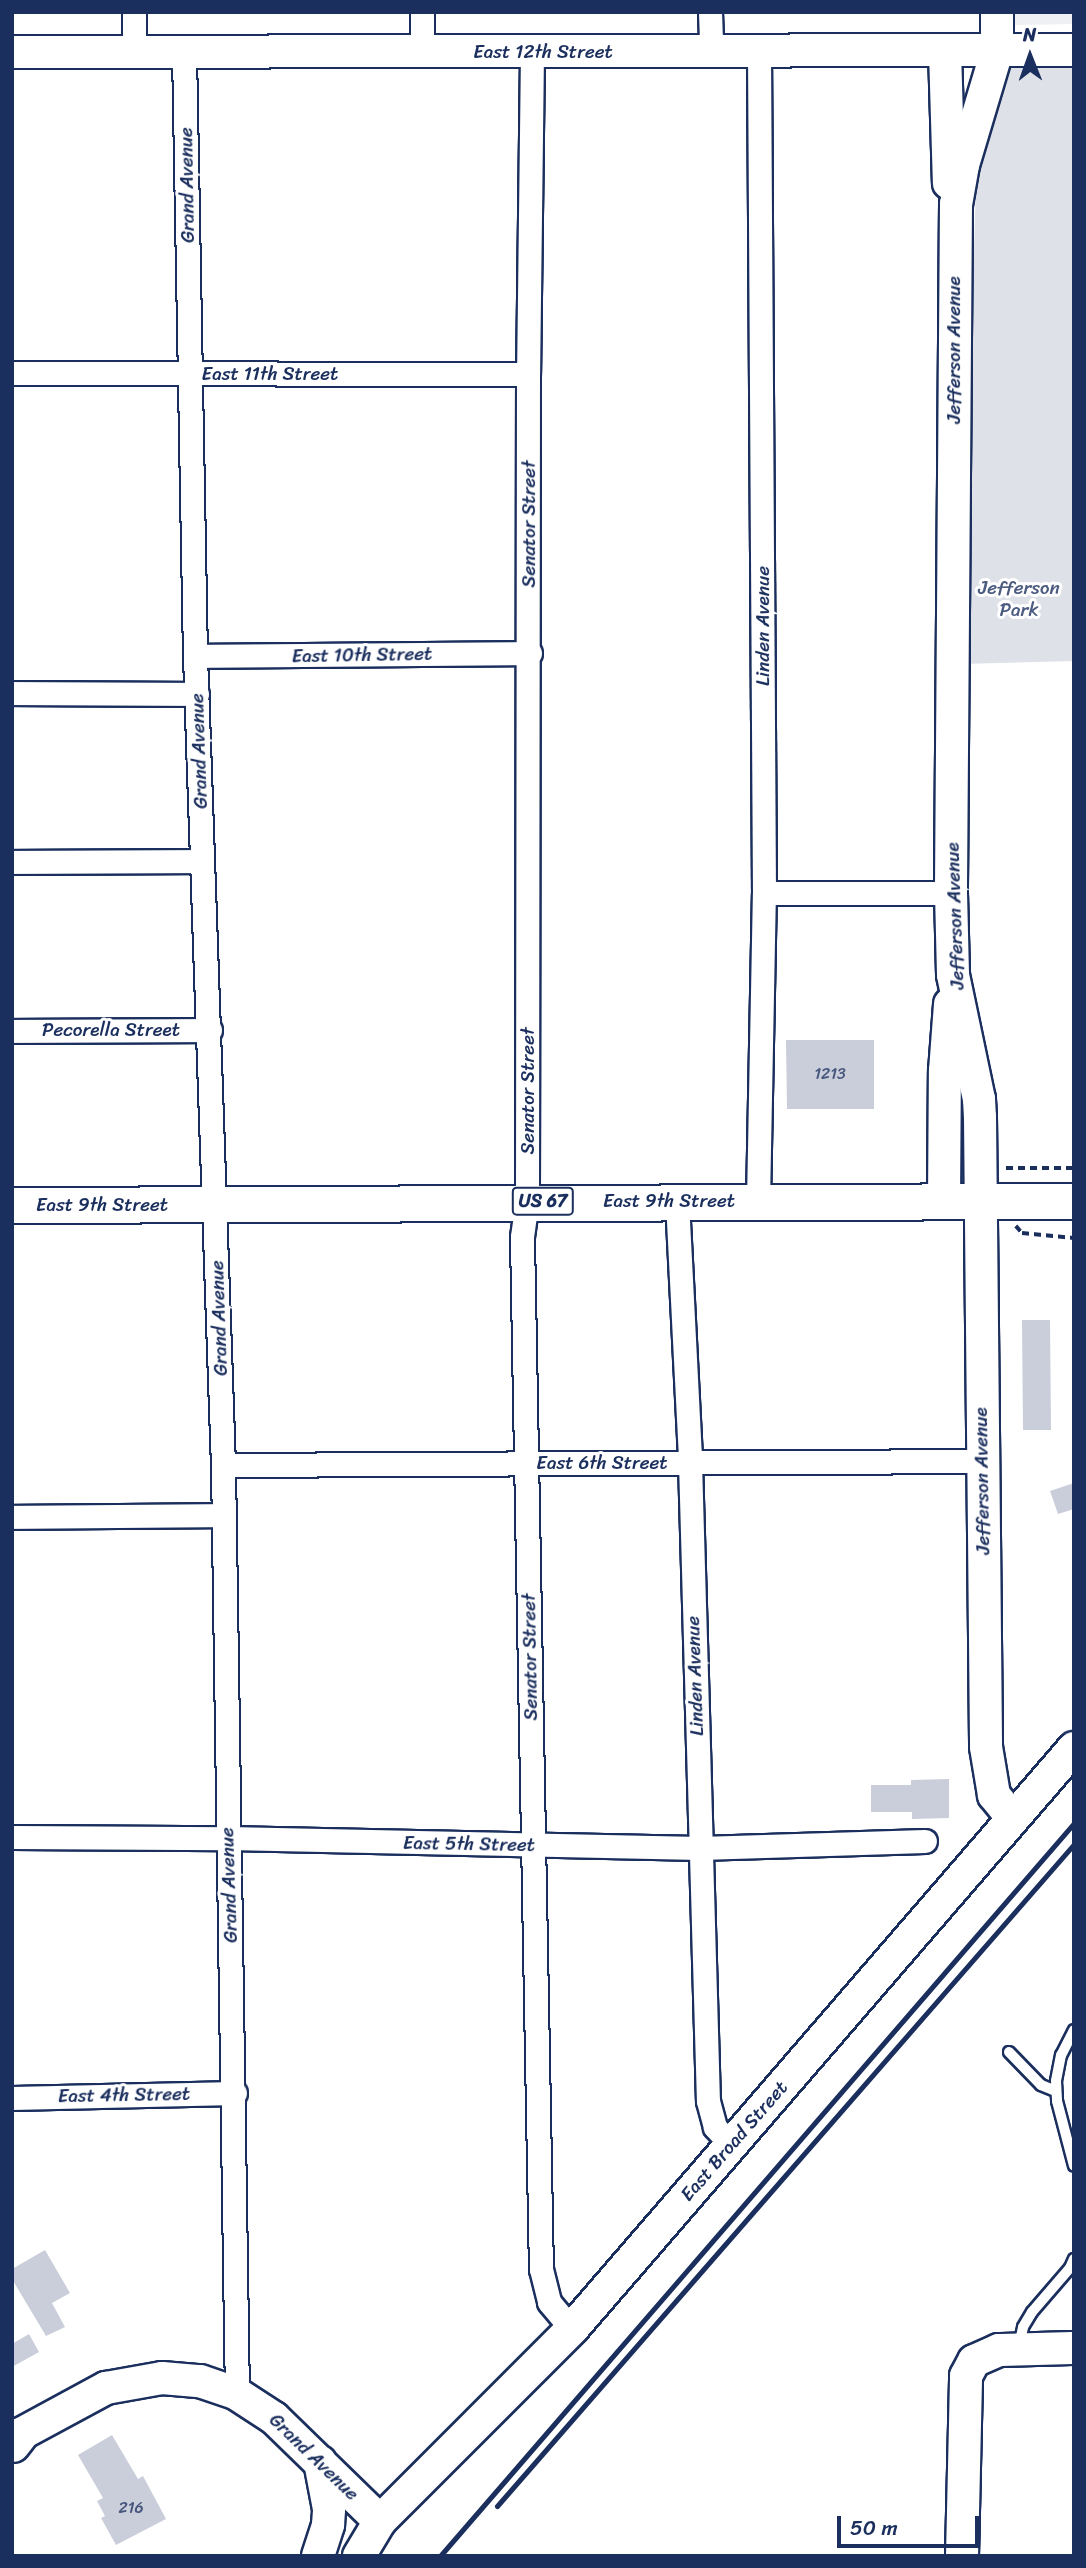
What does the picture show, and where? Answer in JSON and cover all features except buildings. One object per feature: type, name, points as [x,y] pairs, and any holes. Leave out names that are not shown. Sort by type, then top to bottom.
[{"type":"main road","name":"East 9th Street","points":[[12,1205],[1074,1201]]},
{"type":"street","points":[[134,12],[134,51]]},
{"type":"street","points":[[422,12],[422,52]]},
{"type":"street","points":[[710,12],[711,50]]},
{"type":"street","name":"Jefferson Avenue","points":[[997,12],[997,51],[958,188],[955,225],[951,892],[953,975],[979,1099],[986,1747],[994,1795],[1012,1816]]},
{"type":"street","name":"Linden Avenue","points":[[758,1202],[764,893],[759,50]]},
{"type":"street","name":"East 12th Street","points":[[12,52],[1074,50]]},
{"type":"street","name":"Grand Avenue","points":[[184,51],[192,373],[195,656],[223,1465],[228,1838],[235,2093],[237,2394],[274,2418],[380,2521]]},
{"type":"street","points":[[945,51],[948,175],[955,225]]},
{"type":"street","name":"Senator Street","points":[[532,52],[528,374],[530,653],[527,1201],[522,1237],[541,2269],[549,2302],[572,2329]]},
{"type":"street","name":"East 11th Street","points":[[12,373],[528,374]]},
{"type":"street","name":"East 10th Street","points":[[195,656],[530,653]]},
{"type":"street","points":[[12,693],[197,694]]},
{"type":"street","points":[[12,862],[202,861]]},
{"type":"street","points":[[764,893],[951,892]]},
{"type":"street","points":[[944,1202],[945,1071],[953,975]]},
{"type":"street","name":"Pecorella Street","points":[[12,1031],[210,1030]]},
{"type":"street","name":"Linden Avenue","points":[[677,1201],[690,1462],[708,2102],[715,2127],[731,2145]]},
{"type":"street","name":"East 6th Street","points":[[223,1465],[981,1461]]},
{"type":"street","points":[[12,1517],[224,1515]]},
{"type":"street","name":"East Broad Street","points":[[359,2556],[380,2521],[572,2329],[1012,1816],[1074,1748]]},
{"type":"street","name":"East 5th Street","points":[[12,1837],[228,1838],[700,1848],[925,1841]]},
{"type":"street","name":"East 4th Street","points":[[12,2098],[235,2093]]},
{"type":"street","points":[[962,2556],[963,2393],[966,2376],[974,2361],[999,2350],[1074,2348]]},
{"type":"street","points":[[14,2439],[86,2396],[126,2382],[180,2379],[200,2381],[237,2394]]},
{"type":"street","points":[[318,2556],[328,2525],[329,2509],[320,2462]]},
{"type":"street","name":"East Broad Street","points":[[329,2556],[345,2541],[380,2521]]},
{"type":"lane","points":[[1074,2030],[1061,2055],[1056,2091],[1074,2166]]},
{"type":"lane","points":[[1009,2052],[1041,2085],[1056,2091]]},
{"type":"lane","points":[[1019,2349],[1023,2327],[1032,2312],[1070,2268],[1074,2259]]},
{"type":"path","points":[[1015,1168],[1074,1168]]},
{"type":"path","points":[[1016,1224],[1022,1233],[1074,1238]]},
{"type":"shaded area","points":[[1015,12],[1074,12],[1074,24],[1015,25]]},
{"type":"green space","name":"Jefferson Park","points":[[1010,65],[1074,65],[1074,661],[962,664],[976,182]]},
{"type":"railway","points":[[440,2556],[1074,1823]]},
{"type":"railway","points":[[497,2506],[1074,1844]]}]
